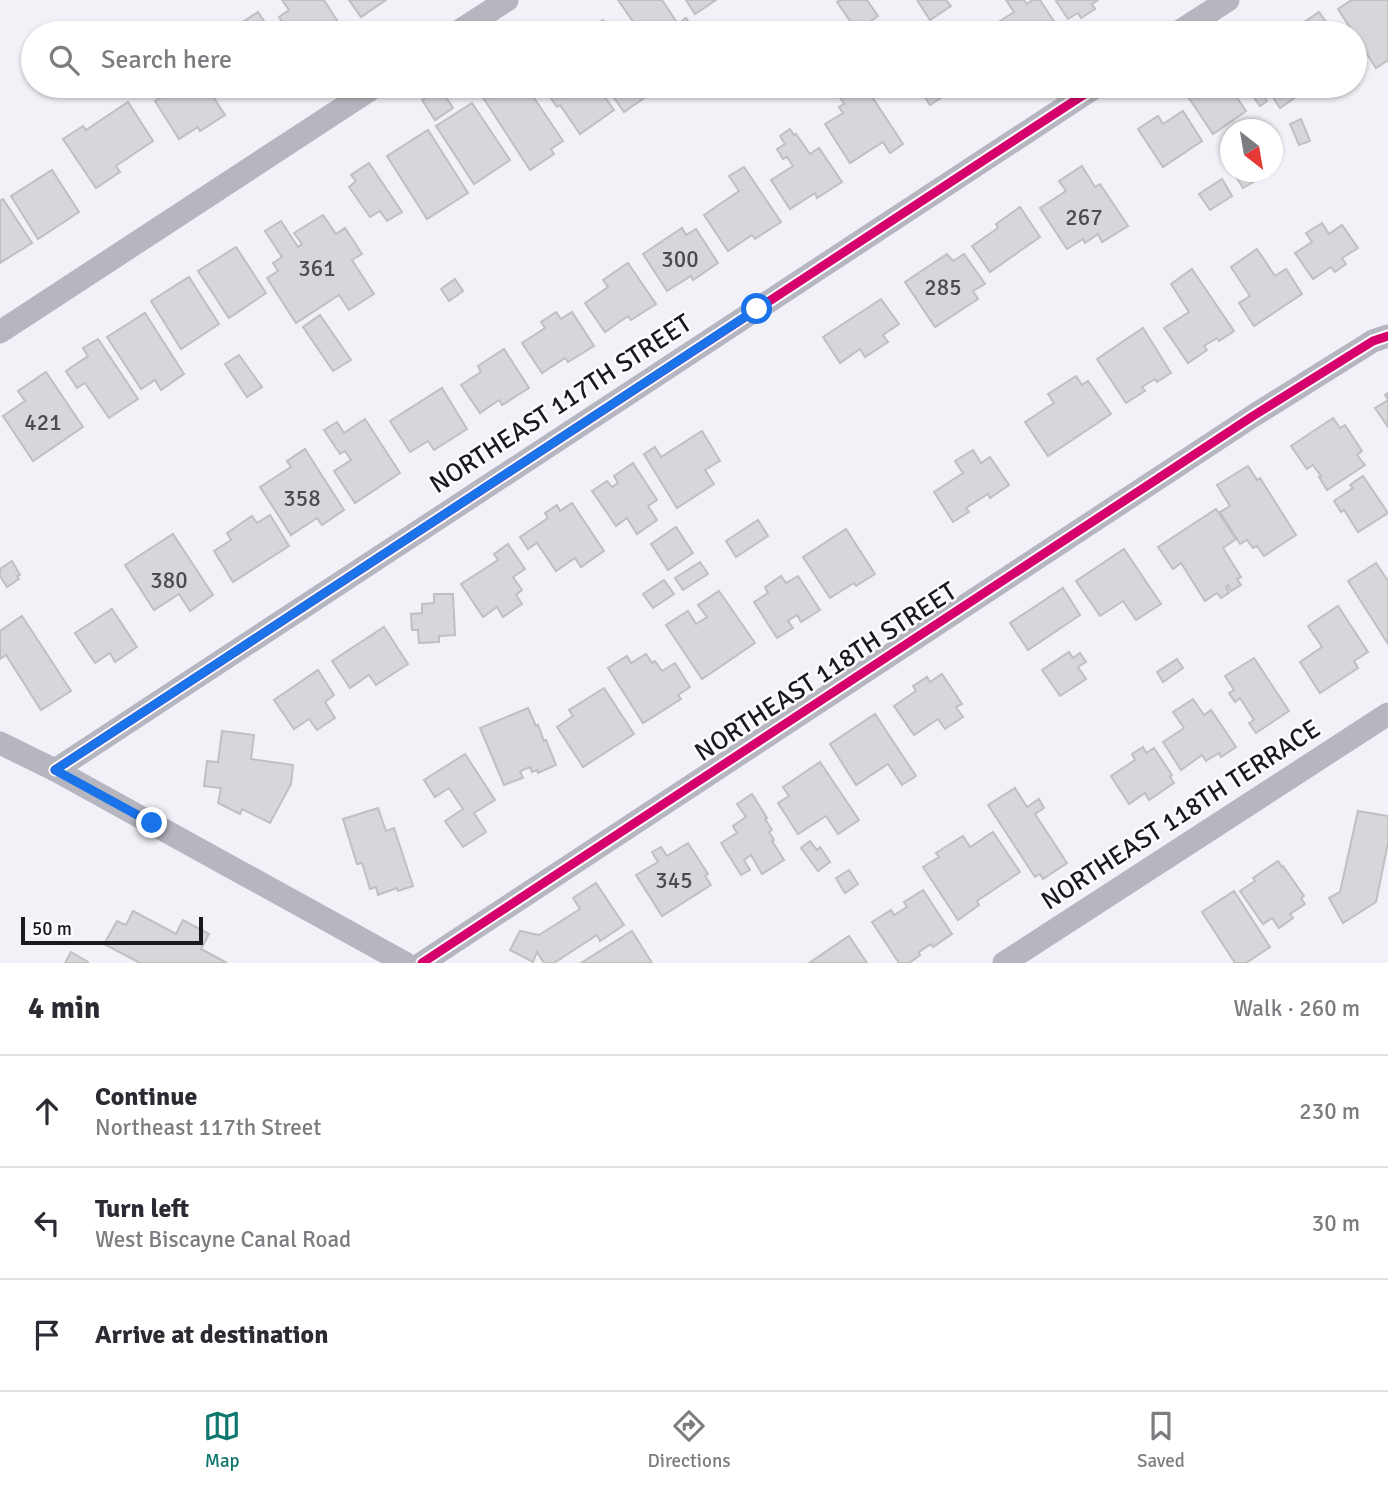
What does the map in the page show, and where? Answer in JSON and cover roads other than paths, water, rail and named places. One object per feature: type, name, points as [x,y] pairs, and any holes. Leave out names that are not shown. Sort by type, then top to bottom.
[{"type":"street","points":[[475,21],[507,0]]},
{"type":"street","points":[[1196,21],[1228,0]]},
{"type":"street","points":[[0,332],[358,98]]},
{"type":"street","name":"NORTHEAST 117TH STREET","points":[[55,770],[1079,98]]},
{"type":"street","name":"NORTHEAST 118TH STREET","points":[[422,963],[1253,416],[1373,341],[1388,336]]},
{"type":"street","name":"NORTHEAST 118TH TERRACE","points":[[1004,963],[1388,714]]},
{"type":"street","points":[[0,743],[55,770],[405,963]]}]
